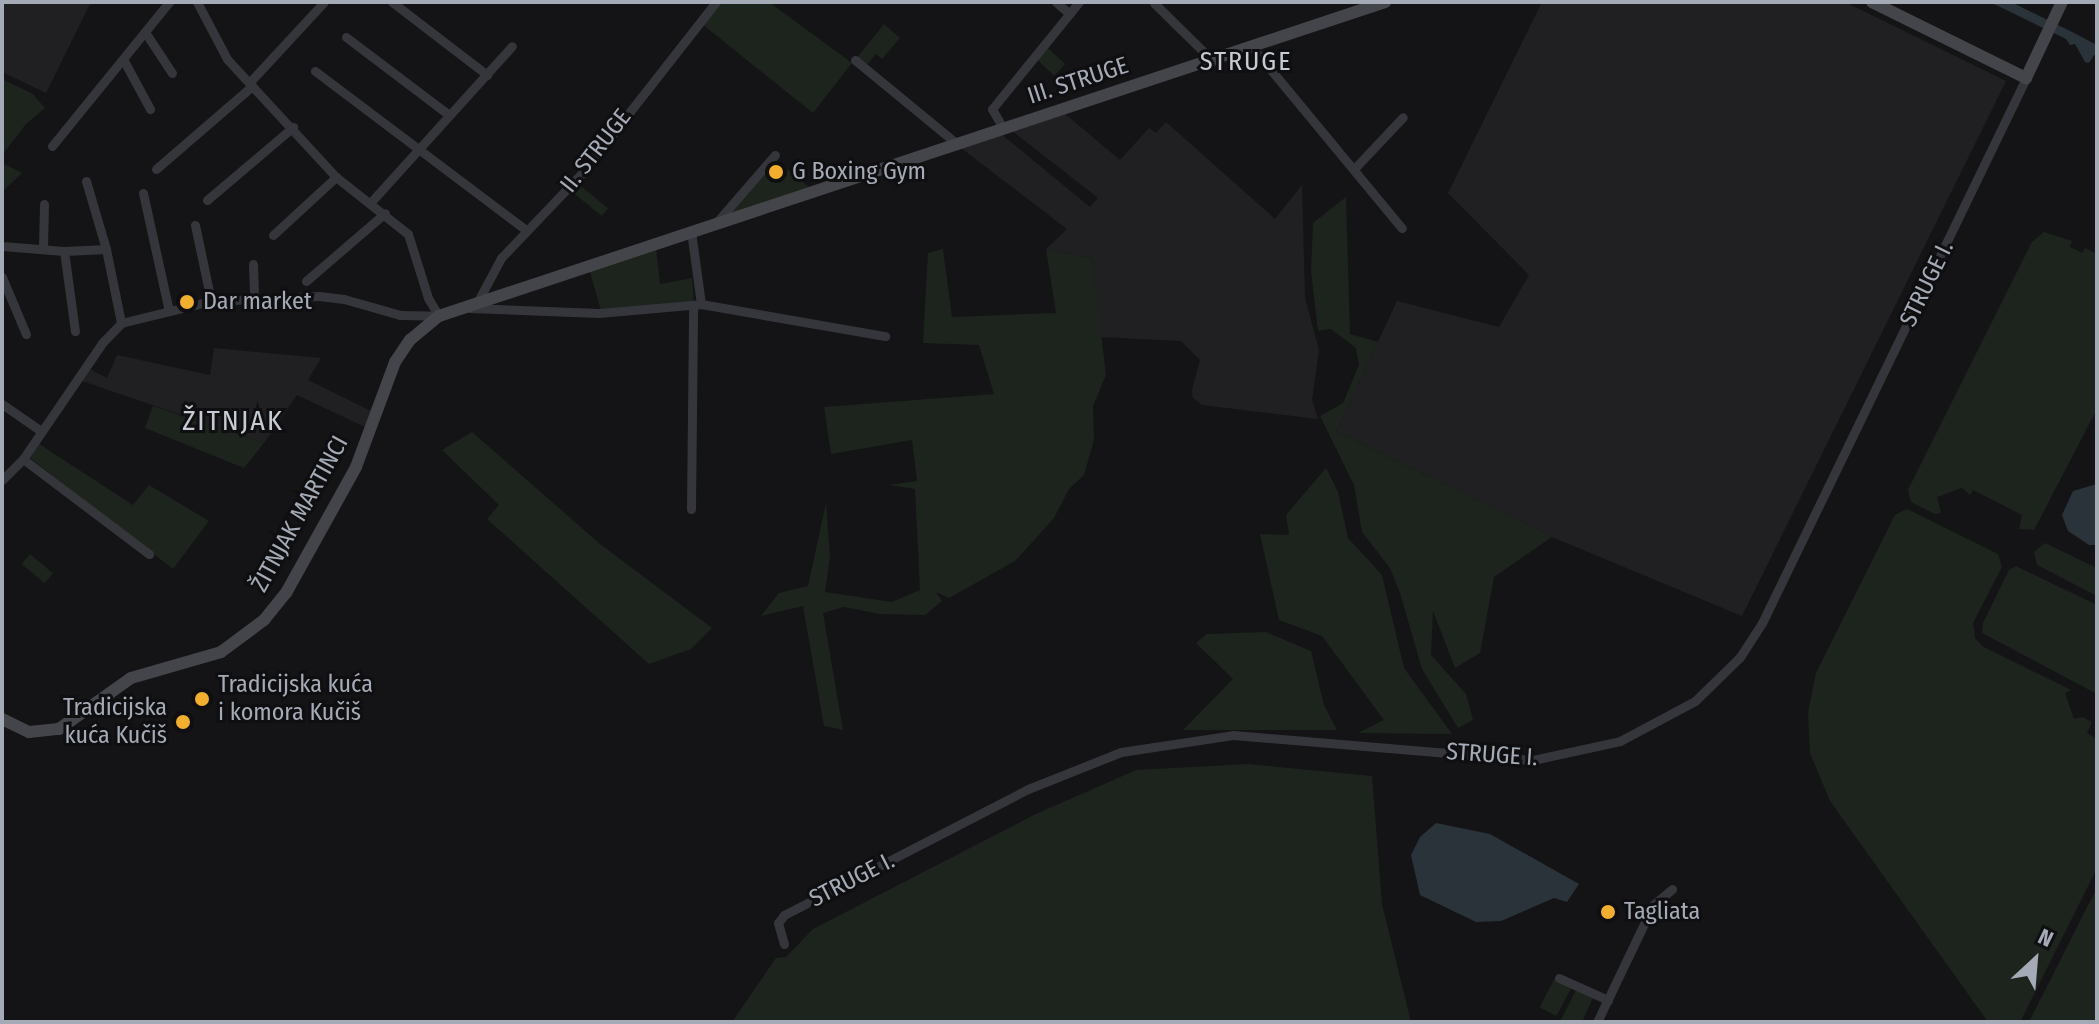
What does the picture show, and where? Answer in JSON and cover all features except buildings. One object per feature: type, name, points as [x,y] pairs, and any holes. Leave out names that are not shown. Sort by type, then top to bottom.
[{"type":"street","points":[[52,146],[169,2]]},
{"type":"street","points":[[197,2],[227,59],[336,177],[385,213],[412,241],[428,298],[439,316]]},
{"type":"street","points":[[156,169],[251,84],[324,2]]},
{"type":"street","points":[[392,2],[487,75]]},
{"type":"street","name":"II. STRUGE","points":[[478,301],[501,258],[581,174],[716,2]]},
{"type":"street","points":[[1056,2],[1070,14]]},
{"type":"street","points":[[1003,128],[992,109],[1079,2]]},
{"type":"street","name":"III. STRUGE","points":[[458,308],[1385,2]]},
{"type":"street","points":[[1872,2],[2026,78],[2060,5]]},
{"type":"street","points":[[1154,3],[1213,61]]},
{"type":"street","points":[[145,32],[172,73]]},
{"type":"street","points":[[346,37],[449,115]]},
{"type":"street","points":[[371,202],[512,46]]},
{"type":"street","points":[[1252,47],[1402,228]]},
{"type":"street","points":[[123,59],[150,109]]},
{"type":"street","points":[[855,60],[956,143]]},
{"type":"street","points":[[315,71],[526,230]]},
{"type":"street","name":"STRUGE I.","points":[[784,944],[778,923],[784,915],[1028,789],[1121,752],[1233,735],[1544,759],[1620,741],[1695,701],[1740,657],[1762,623],[2026,78]]},
{"type":"street","points":[[1354,169],[1403,117]]},
{"type":"street","points":[[207,200],[293,127]]},
{"type":"street","points":[[716,223],[775,155]]},
{"type":"street","points":[[273,235],[336,177]]},
{"type":"street","points":[[86,181],[106,249],[121,323]]},
{"type":"street","points":[[143,193],[169,311]]},
{"type":"street","points":[[43,248],[44,204]]},
{"type":"street","points":[[306,281],[385,213]]},
{"type":"street","points":[[195,225],[211,301]]},
{"type":"street","points":[[691,231],[697,305],[691,509]]},
{"type":"street","points":[[2,246],[64,251],[106,249]]},
{"type":"street","points":[[64,251],[75,331]]},
{"type":"street","points":[[253,264],[254,299]]},
{"type":"street","points":[[2,277],[26,334]]},
{"type":"street","points":[[2,480],[23,459],[102,343],[121,323],[211,301],[331,296],[400,315],[439,316]]},
{"type":"street","name":"ŽITNJAK MARTINCI","points":[[2,719],[29,732],[59,729],[131,678],[221,652],[264,620],[286,593],[356,467],[395,362],[410,340],[439,316],[458,308],[599,313],[697,305],[885,336]]},
{"type":"street","points":[[2,404],[41,431]]},
{"type":"street","points":[[23,459],[149,554]]},
{"type":"street","points":[[1597,1022],[1653,905],[1672,889]]},
{"type":"street","points":[[1559,978],[1608,1000]]},
{"type":"shaded area","points":[[2,2],[91,2],[46,93],[2,72]]},
{"type":"shaded area","points":[[721,2],[769,2],[852,63],[813,113],[702,24]]},
{"type":"shaded area","points":[[1542,2],[1845,2],[2006,81],[1742,616],[1552,537],[1336,431],[1397,301],[1499,327],[1529,275],[1448,193]]},
{"type":"shaded area","points":[[1990,2],[2011,2],[2072,32],[2097,45],[2097,56],[2094,55],[2089,63],[2085,62],[2075,44],[2070,45],[2066,39]]},
{"type":"shaded area","points":[[884,24],[900,38],[882,59],[876,54],[866,66],[857,58]]},
{"type":"shaded area","points":[[1047,47],[1065,64],[1054,76],[1036,59]]},
{"type":"shaded area","points":[[2,79],[33,94],[45,108],[26,124],[2,155]]},
{"type":"shaded area","points":[[1064,113],[1120,160],[1149,128],[1156,133],[1166,122],[1275,219],[1302,185],[1305,298],[1319,350],[1312,400],[1318,419],[1202,405],[1193,398],[1192,390],[1200,360],[1181,341],[1100,337],[1092,258],[1046,249],[1067,229],[961,148],[1001,134],[1090,207],[1098,198],[1012,131]]},
{"type":"shaded area","name":"G Boxing Gym","points":[[774,158],[809,187],[732,213],[730,209]]},
{"type":"shaded area","points":[[2,163],[22,173],[2,192]]},
{"type":"shaded area","points":[[577,183],[608,208],[602,216],[571,191]]},
{"type":"shaded area","points":[[1346,197],[1350,334],[1378,342],[1336,431],[1552,537],[1494,577],[1480,653],[1455,668],[1433,611],[1431,655],[1466,694],[1473,720],[1458,728],[1422,669],[1390,568],[1362,532],[1354,485],[1320,416],[1343,403],[1359,365],[1356,348],[1331,329],[1318,331],[1311,271],[1313,223]]},
{"type":"shaded area","points":[[2044,232],[2072,241],[2070,247],[2082,253],[2085,248],[2097,254],[2097,409],[2034,530],[2019,529],[2022,515],[1973,490],[1970,495],[1962,488],[1937,497],[1941,513],[1935,514],[1911,502],[1908,490],[2032,242]]},
{"type":"shaded area","points":[[656,248],[660,284],[692,278],[694,302],[601,311],[589,268]]},
{"type":"shaded area","points":[[943,249],[952,317],[1056,313],[1046,249],[1092,258],[1106,375],[1093,406],[1094,440],[1084,475],[1069,489],[1054,518],[1015,561],[949,598],[936,592],[942,601],[925,615],[880,614],[844,607],[823,613],[843,730],[824,726],[803,606],[761,616],[779,593],[808,586],[826,503],[830,557],[825,592],[892,602],[920,590],[915,489],[889,485],[917,481],[912,440],[831,454],[824,407],[994,394],[979,345],[923,343],[928,253]]},
{"type":"shaded area","points":[[214,348],[321,358],[308,380],[371,411],[365,427],[297,395],[264,443],[79,380],[88,368],[107,378],[117,355],[210,375]]},
{"type":"shaded area","points":[[153,406],[264,443],[244,468],[145,428]]},
{"type":"shaded area","points":[[472,432],[600,544],[712,628],[691,649],[649,664],[487,519],[499,505],[442,450]]},
{"type":"shaded area","points":[[36,442],[133,505],[149,485],[209,521],[173,569],[30,458]]},
{"type":"shaded area","points":[[1326,468],[1338,492],[1348,538],[1382,575],[1404,668],[1452,734],[1358,733],[1384,720],[1322,636],[1279,620],[1260,534],[1289,535],[1286,515]]},
{"type":"shaded area","points":[[2097,484],[2097,545],[2089,545],[2068,531],[2062,515],[2073,491]]},
{"type":"shaded area","points":[[1907,509],[1998,554],[2002,567],[1973,623],[1975,638],[1982,646],[2071,690],[2065,693],[2074,719],[2082,717],[2092,722],[2087,733],[2097,739],[2097,868],[2020,1022],[1988,1022],[1830,801],[1810,753],[1808,712],[1816,673],[1895,515]]},
{"type":"shaded area","points":[[2045,543],[2097,568],[2097,596],[2037,565],[2034,552]]},
{"type":"shaded area","points":[[30,554],[53,573],[45,583],[22,564]]},
{"type":"shaded area","points":[[2016,566],[2097,605],[2097,694],[1982,633],[1983,623],[2009,570]]},
{"type":"shaded area","points":[[1266,632],[1311,651],[1324,705],[1337,730],[1183,730],[1233,679],[1196,643],[1207,634]]},
{"type":"shaded area","points":[[1248,764],[1372,776],[1382,904],[1411,1022],[732,1022],[776,958],[786,957],[813,929],[1036,814],[1136,770]]},
{"type":"shaded area","points":[[1436,823],[1490,834],[1579,884],[1567,902],[1554,898],[1501,921],[1476,922],[1420,895],[1411,855],[1420,837]]},
{"type":"shaded area","points":[[2097,889],[2097,1022],[2029,1022],[2087,907]]},
{"type":"shaded area","points":[[1555,978],[1572,987],[1556,1016],[1540,1007]]},
{"type":"shaded area","points":[[1577,988],[1594,996],[1582,1022],[1561,1020]]},
{"type":"place","name":"G Boxing Gym","points":[[776,172]]},
{"type":"place","name":"Dar market","points":[[187,302]]},
{"type":"place","name":"Tradicijska kuća i komora Kučiš","points":[[202,699]]},
{"type":"place","name":"Tradicijska kuća Kučiš","points":[[183,722]]},
{"type":"place","name":"Tagliata","points":[[1608,912]]},
{"type":"district","name":"STRUGE","points":[[1246,62]]},
{"type":"district","name":"ŽITNJAK","points":[[233,421]]}]
